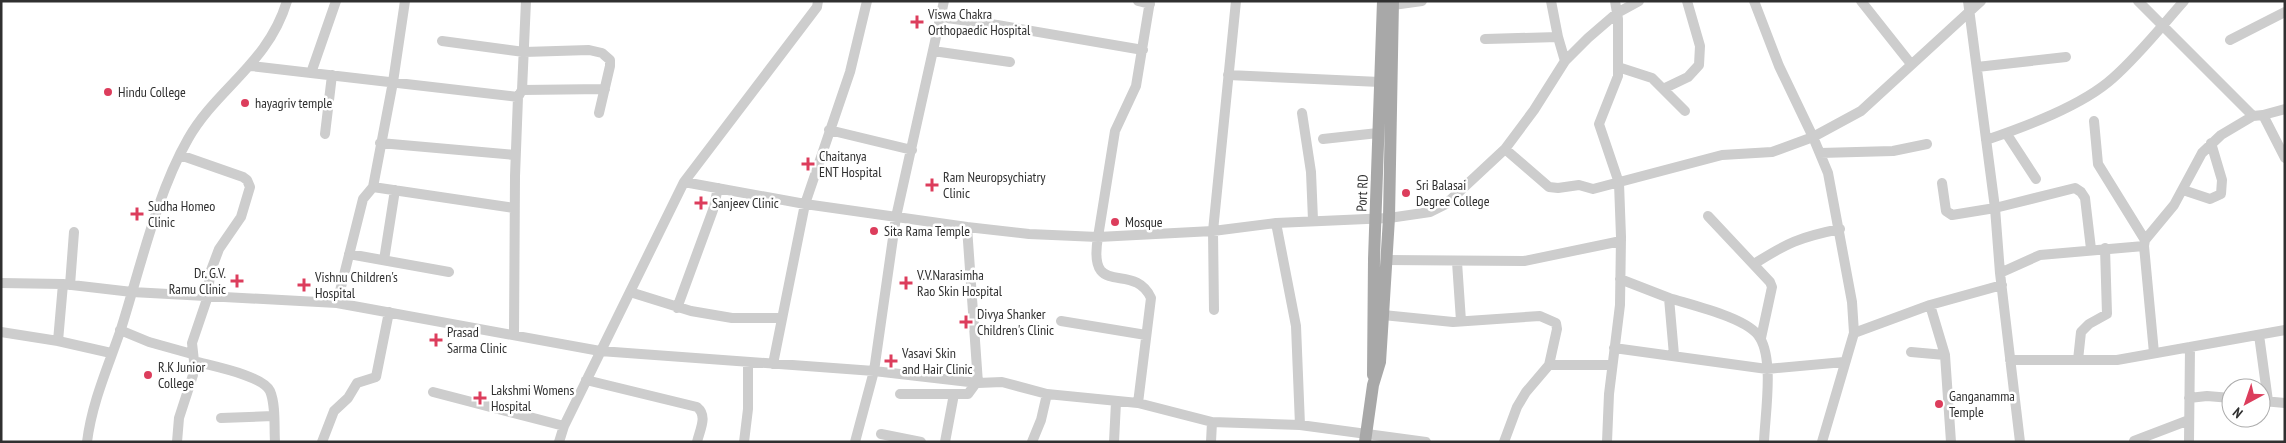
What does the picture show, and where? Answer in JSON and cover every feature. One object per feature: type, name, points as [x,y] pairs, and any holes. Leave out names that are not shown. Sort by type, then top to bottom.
[{"type":"main road","name":"Port RD","points":[[1373,385],[1371,353],[1382,218],[1378,133],[1380,82],[1390,3]]},
{"type":"main road","points":[[1365,438],[1373,385],[1380,362],[1383,315],[1386,260],[1382,218],[1390,3]]},
{"type":"street","points":[[85,442],[99,387],[120,330],[157,214],[188,138],[251,66],[272,35],[287,1]]},
{"type":"street","points":[[311,73],[336,1]]},
{"type":"street","points":[[337,303],[363,199],[373,187],[393,82],[405,1]]},
{"type":"street","points":[[514,336],[514,208],[526,1]]},
{"type":"street","points":[[773,364],[805,204],[850,72],[868,1]]},
{"type":"street","points":[[855,442],[874,371],[896,217],[944,1]]},
{"type":"street","points":[[1138,1],[1150,3],[1143,50],[1132,98],[1115,131],[1095,254],[1098,268],[1104,273],[1140,284],[1147,290],[1150,298],[1138,404]]},
{"type":"street","points":[[1214,310],[1214,231],[1236,1]]},
{"type":"street","points":[[1390,3],[1422,1]]},
{"type":"street","points":[[1551,1],[1558,38],[1566,61]]},
{"type":"street","points":[[1607,442],[1612,365],[1620,305],[1621,241],[1619,183],[1599,124],[1618,76],[1617,13],[1615,1]]},
{"type":"street","points":[[684,182],[805,204],[1029,234],[1098,236],[1214,231],[1276,223],[1382,218],[1430,212],[1446,204],[1505,149],[1566,61],[1588,38],[1617,13],[1639,1]]},
{"type":"street","points":[[1663,89],[1688,76],[1699,65],[1700,46],[1686,1]]},
{"type":"street","points":[[1754,1],[1779,66],[1828,173],[1840,229],[1852,302],[1854,333],[1822,442]]},
{"type":"street","points":[[1861,1],[1910,64]]},
{"type":"street","points":[[1505,149],[1553,188],[1579,185],[1593,189],[1722,155],[1772,152],[1813,137],[1861,111],[1968,6],[1982,1]]},
{"type":"street","points":[[2138,1],[2258,116],[2284,154]]},
{"type":"street","points":[[1986,140],[2020,129],[2062,109],[2112,80],[2184,1]]},
{"type":"street","points":[[562,441],[564,426],[684,182],[819,3]]},
{"type":"street","points":[[1968,6],[1995,208],[2000,273],[2020,442]]},
{"type":"street","points":[[2230,40],[2285,12]]},
{"type":"street","points":[[940,17],[997,24],[1143,50]]},
{"type":"street","points":[[1485,39],[1558,38]]},
{"type":"street","points":[[442,41],[524,52],[588,50],[602,53],[610,60],[600,112]]},
{"type":"street","points":[[933,51],[1010,62]]},
{"type":"street","points":[[1977,67],[2066,57]]},
{"type":"street","points":[[251,66],[520,94],[605,89]]},
{"type":"street","points":[[1618,67],[1652,78],[1685,111]]},
{"type":"street","points":[[1228,74],[1380,82]]},
{"type":"street","points":[[325,134],[332,75]]},
{"type":"street","points":[[2000,273],[2040,254],[2144,243],[2164,219],[2183,190],[2192,169],[2211,143],[2258,116],[2285,109]]},
{"type":"street","points":[[1302,113],[1311,172],[1314,220]]},
{"type":"street","points":[[2094,121],[2098,164],[2144,243],[2154,353]]},
{"type":"street","points":[[830,130],[912,150]]},
{"type":"street","points":[[1323,139],[1378,133]]},
{"type":"street","points":[[2006,133],[2036,179]]},
{"type":"street","points":[[2183,190],[2196,196],[2210,198],[2221,194],[2222,180],[2211,143]]},
{"type":"street","points":[[380,144],[516,155]]},
{"type":"street","points":[[1820,152],[1893,151],[1927,144]]},
{"type":"street","points":[[177,442],[179,418],[193,375],[192,343],[208,296],[214,259],[241,217],[249,183],[242,177],[180,156]]},
{"type":"street","points":[[1942,183],[1946,211],[1952,215],[1995,208],[2075,188],[2085,198],[2091,249]]},
{"type":"street","points":[[373,187],[514,208]]},
{"type":"street","points":[[677,308],[713,210],[718,188]]},
{"type":"street","points":[[384,260],[395,190]]},
{"type":"street","points":[[1708,216],[1754,264],[1772,287],[1761,338],[1767,369],[1764,442]]},
{"type":"street","points":[[1276,223],[1296,326],[1300,425]]},
{"type":"street","points":[[900,394],[968,394],[977,383],[967,227]]},
{"type":"street","points":[[1754,264],[1785,244],[1804,236],[1840,229]]},
{"type":"street","points":[[58,341],[74,232]]},
{"type":"street","points":[[1386,260],[1524,262],[1621,241]]},
{"type":"street","points":[[2078,360],[2081,332],[2089,324],[2107,314],[2105,248]]},
{"type":"street","points":[[349,254],[450,272]]},
{"type":"street","points":[[1457,262],[1461,322]]},
{"type":"street","points":[[1620,279],[1743,324],[1761,338]]},
{"type":"street","points":[[1,284],[67,285],[132,292],[337,303],[600,351],[874,371],[977,383],[1002,382],[1047,394],[1138,404],[1212,422],[1300,425],[1365,438],[1426,442]]},
{"type":"street","points":[[1854,333],[1930,305],[2002,286]]},
{"type":"street","points":[[630,292],[677,308],[732,318],[782,318]]},
{"type":"street","points":[[1669,298],[1674,356]]},
{"type":"street","points":[[1930,305],[1945,355],[1951,442]]},
{"type":"street","points":[[322,442],[334,412],[348,398],[357,383],[376,377],[389,312]]},
{"type":"street","points":[[1383,315],[1461,322],[1540,316],[1556,323],[1557,329],[1548,365],[1526,392],[1517,407],[1504,442]]},
{"type":"street","points":[[1061,321],[1146,335]]},
{"type":"street","points":[[120,330],[193,358],[250,377],[261,383],[269,389],[276,442]]},
{"type":"street","points":[[2010,360],[2117,360],[2285,330]]},
{"type":"street","points":[[1,332],[58,341],[112,353]]},
{"type":"street","points":[[2259,335],[2263,378]]},
{"type":"street","points":[[2189,442],[2190,346]]},
{"type":"street","points":[[1614,348],[1767,369],[1844,362]]},
{"type":"street","points":[[1911,352],[1945,355]]},
{"type":"street","points":[[744,442],[748,410],[748,362]]},
{"type":"street","points":[[1548,365],[1612,365]]},
{"type":"street","points":[[586,380],[697,407],[702,411],[704,417],[697,442]]},
{"type":"street","points":[[433,392],[564,426]]},
{"type":"street","points":[[945,442],[954,394]]},
{"type":"street","points":[[1032,442],[1041,420],[1047,394]]},
{"type":"street","points":[[2190,398],[2207,396],[2221,397]]},
{"type":"street","points":[[1114,442],[1116,402]]},
{"type":"street","points":[[2271,402],[2285,404]]},
{"type":"street","points":[[222,418],[274,416]]},
{"type":"street","points":[[2134,442],[2189,420]]},
{"type":"street","points":[[1211,442],[1212,422]]},
{"type":"street","points":[[881,434],[921,442]]},
{"type":"place","name":"Viswa Chakra Orthopaedic Hospital","points":[[917,22]]},
{"type":"place","name":"Hindu College","points":[[108,92]]},
{"type":"place","name":"hayagriv temple","points":[[245,103]]},
{"type":"place","name":"Chaitanya ENT Hospital","points":[[808,164]]},
{"type":"place","name":"Ram Neuropsychiatry Clinic","points":[[932,185]]},
{"type":"place","name":"Sri Balasai Degree College","points":[[1406,193]]},
{"type":"place","name":"Sanjeev Clinic","points":[[701,203]]},
{"type":"place","name":"Sudha Homeo Clinic","points":[[137,214]]},
{"type":"place","name":"Mosque","points":[[1115,222]]},
{"type":"place","name":"Sita Rama Temple","points":[[874,231]]},
{"type":"place","name":"Dr. G.V. Ramu Clinic","points":[[237,281]]},
{"type":"place","name":"V.V.Narasimha Rao Skin Hospital","points":[[906,283]]},
{"type":"place","name":"Vishnu Children's Hospital","points":[[304,285]]},
{"type":"place","name":"Divya Shanker Children's Clinic","points":[[966,322]]},
{"type":"place","name":"Prasad Sarma Clinic","points":[[436,340]]},
{"type":"place","name":"Vasavi Skin and Hair Clinic","points":[[891,361]]},
{"type":"place","name":"R.K Junior College","points":[[148,375]]},
{"type":"place","name":"Lakshmi Womens Hospital","points":[[480,398]]},
{"type":"place","name":"Ganganamma Temple","points":[[1939,404]]}]
